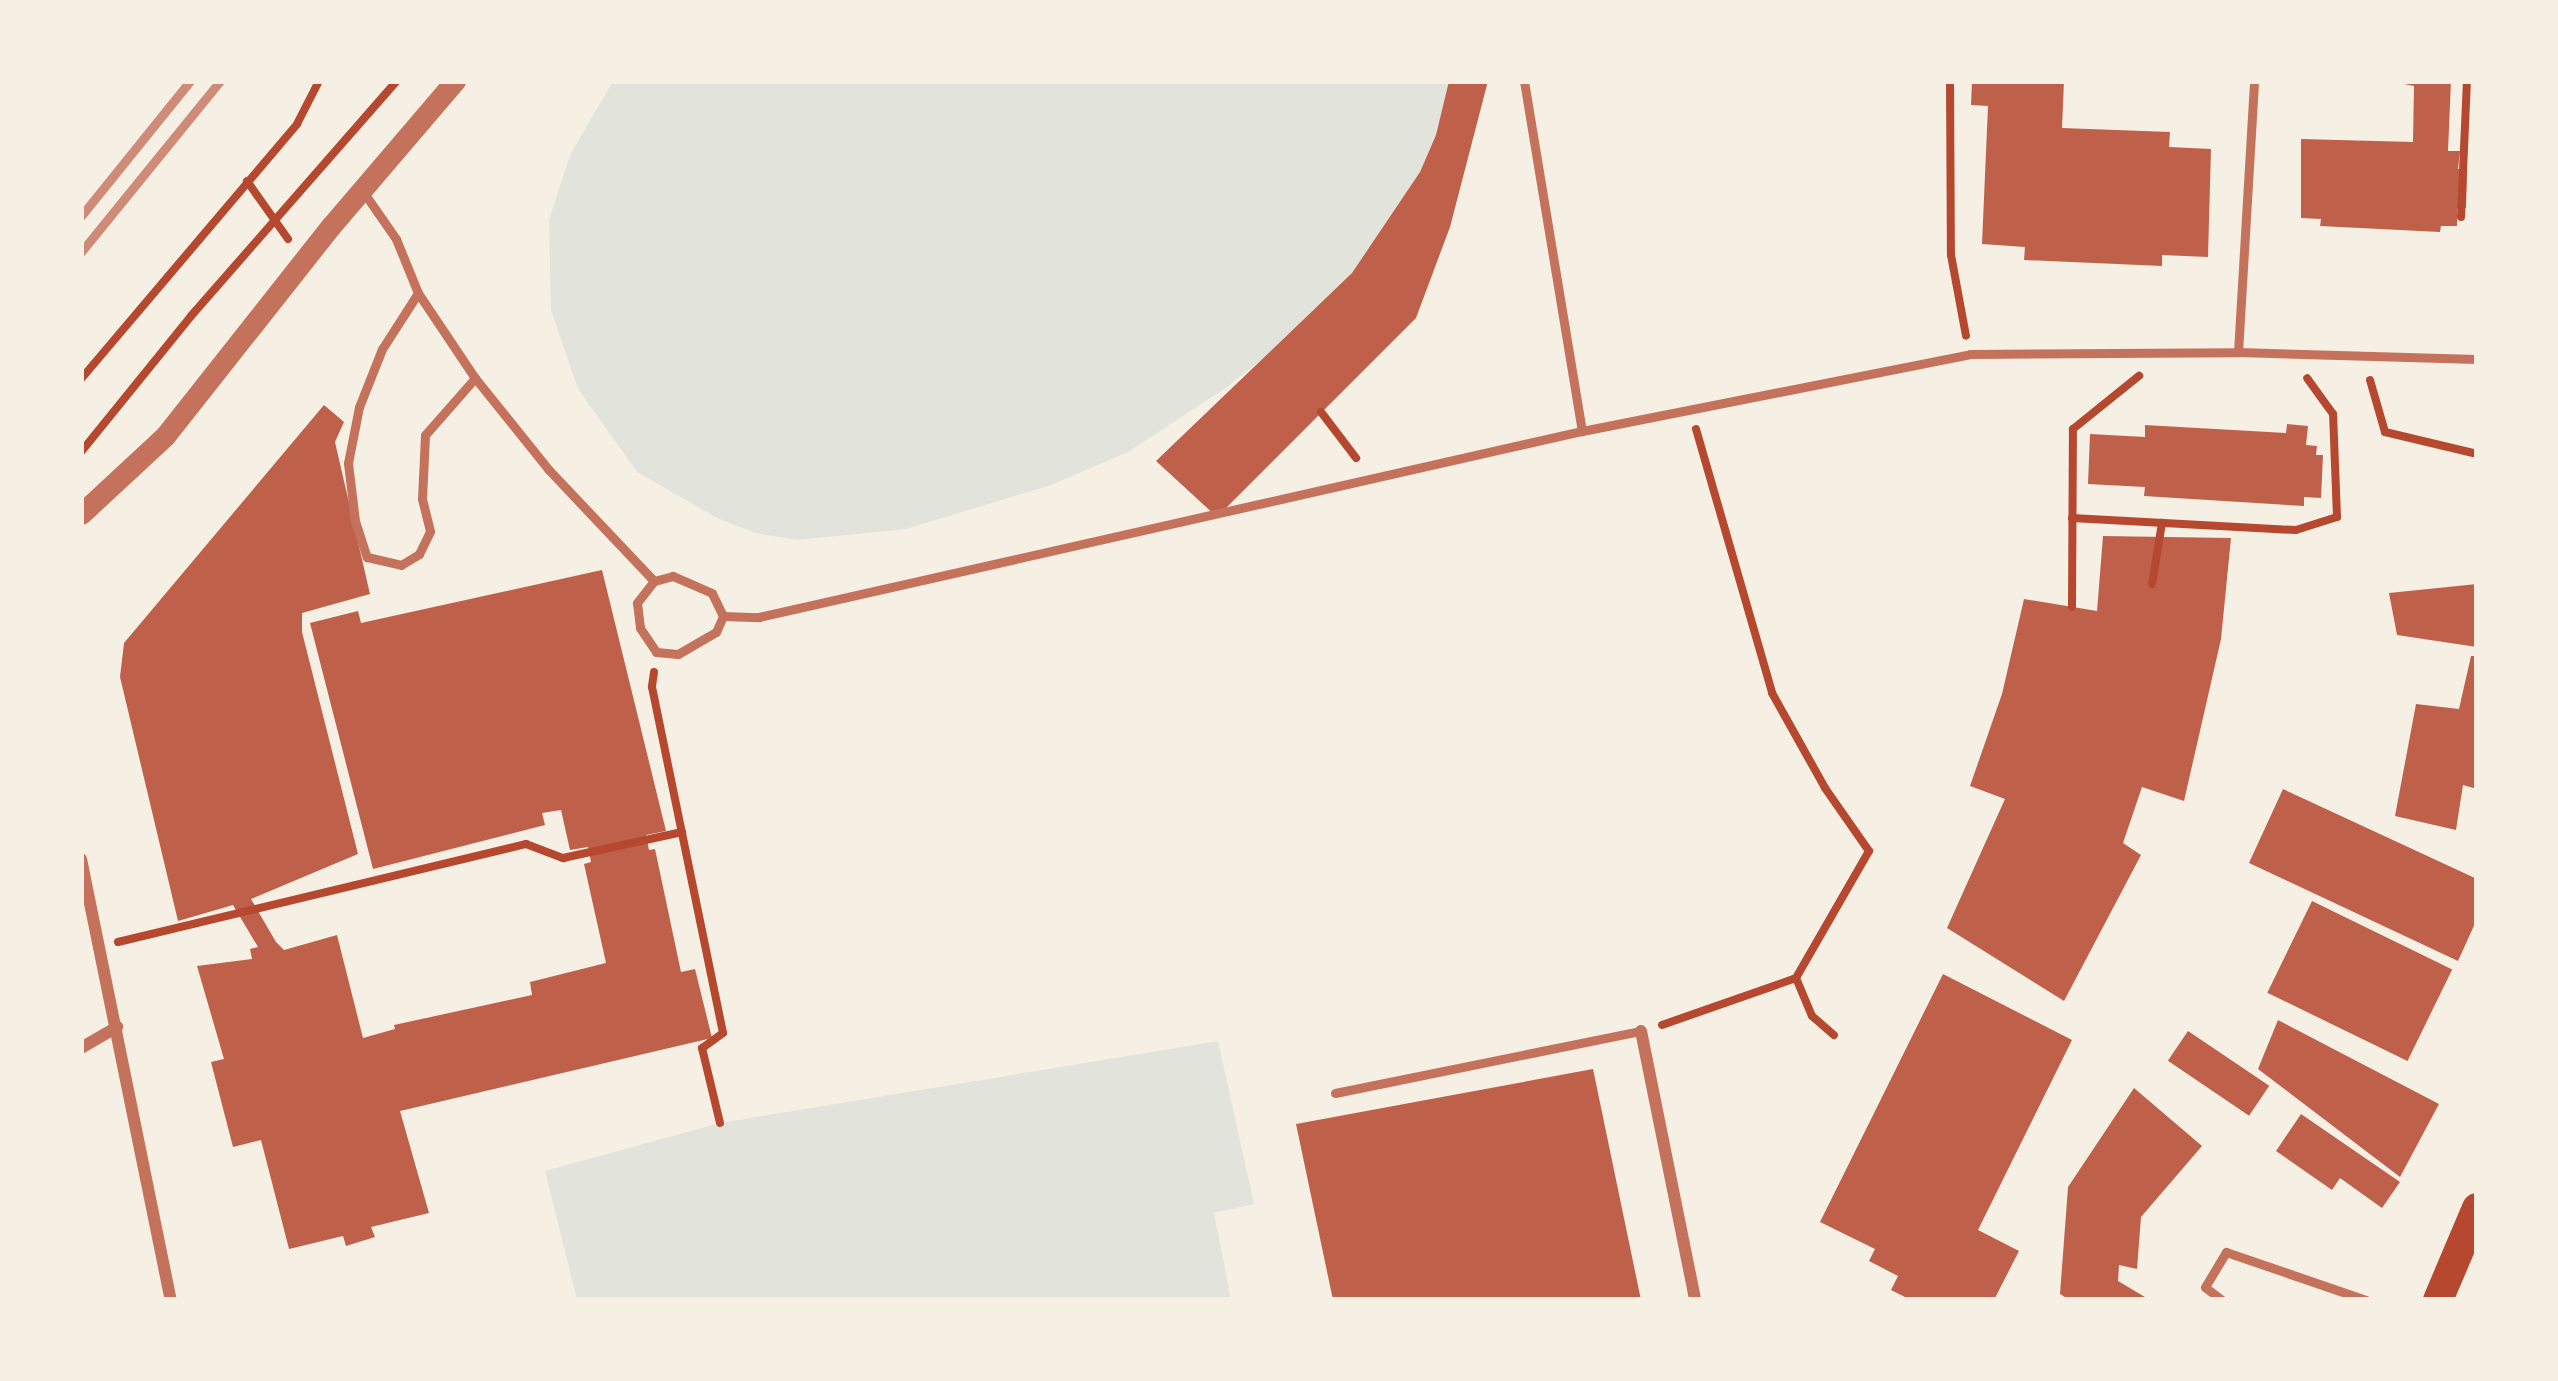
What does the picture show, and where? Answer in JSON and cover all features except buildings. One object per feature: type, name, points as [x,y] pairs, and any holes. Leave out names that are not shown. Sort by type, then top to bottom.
[{"type":"main road","points":[[2438,1300],[2477,1208]]},
{"type":"street","points":[[81,514],[165,436],[455,81]]},
{"type":"street","points":[[81,859],[171,1300]]},
{"type":"street","points":[[81,1048],[117,1027]]},
{"type":"street","points":[[1641,1031],[1695,1300]]},
{"type":"lane","points":[[1524,81],[1582,431]]},
{"type":"lane","points":[[2238,352],[2254,81]]},
{"type":"lane","points":[[362,190],[396,239],[418,292],[476,378],[549,470],[654,581]]},
{"type":"lane","points":[[418,292],[382,349],[359,407],[348,463],[367,557],[401,565],[419,554],[430,531],[422,499],[425,435],[476,378]]},
{"type":"lane","points":[[723,616],[759,617],[1582,431],[1970,355],[2238,352],[2477,359]]},
{"type":"lane","points":[[673,576],[694,580],[712,592],[723,616],[704,641],[678,654],[656,652],[640,628],[637,603],[654,581],[673,576]]},
{"type":"lane","points":[[1335,1093],[1641,1031]]},
{"type":"lane","points":[[2222,1300],[2205,1287],[2226,1252],[2366,1300]]},
{"type":"path","points":[[81,379],[297,124],[319,81]]},
{"type":"path","points":[[81,452],[397,81]]},
{"type":"path","points":[[1950,81],[1951,254],[1970,355]]},
{"type":"path","points":[[2461,217],[2467,81]]},
{"type":"path","points":[[247,181],[273,222],[305,259]]},
{"type":"path","points":[[2072,607],[2073,429],[2168,352]]},
{"type":"path","points":[[2072,518],[2296,530],[2337,517],[2333,414],[2289,353]]},
{"type":"path","points":[[2362,356],[2385,431],[2477,454]]},
{"type":"path","points":[[1641,1031],[1796,979],[1869,850],[1825,788],[1772,693],[1689,410]]},
{"type":"path","points":[[1321,412],[1348,443],[1368,481]]},
{"type":"path","points":[[2152,584],[2162,523]]},
{"type":"path","points":[[656,652],[652,687],[723,1033],[702,1048],[720,1123]]},
{"type":"path","points":[[100,946],[526,844],[562,859],[682,832]]},
{"type":"path","points":[[1796,979],[1812,1016],[1834,1035]]},
{"type":"shaded area","points":[[613,81],[1449,81],[1436,135],[1420,172],[1352,273],[1293,335],[1224,389],[1128,452],[1051,485],[906,529],[797,540],[755,533],[717,518],[637,472],[578,389],[551,310],[549,220],[570,155]]},
{"type":"shaded area","points":[[1218,1041],[1254,1204],[1214,1213],[1231,1300],[577,1300],[545,1171],[720,1123]]},
{"type":"railway","points":[[81,216],[190,81]]},
{"type":"railway","points":[[81,252],[220,81]]}]
